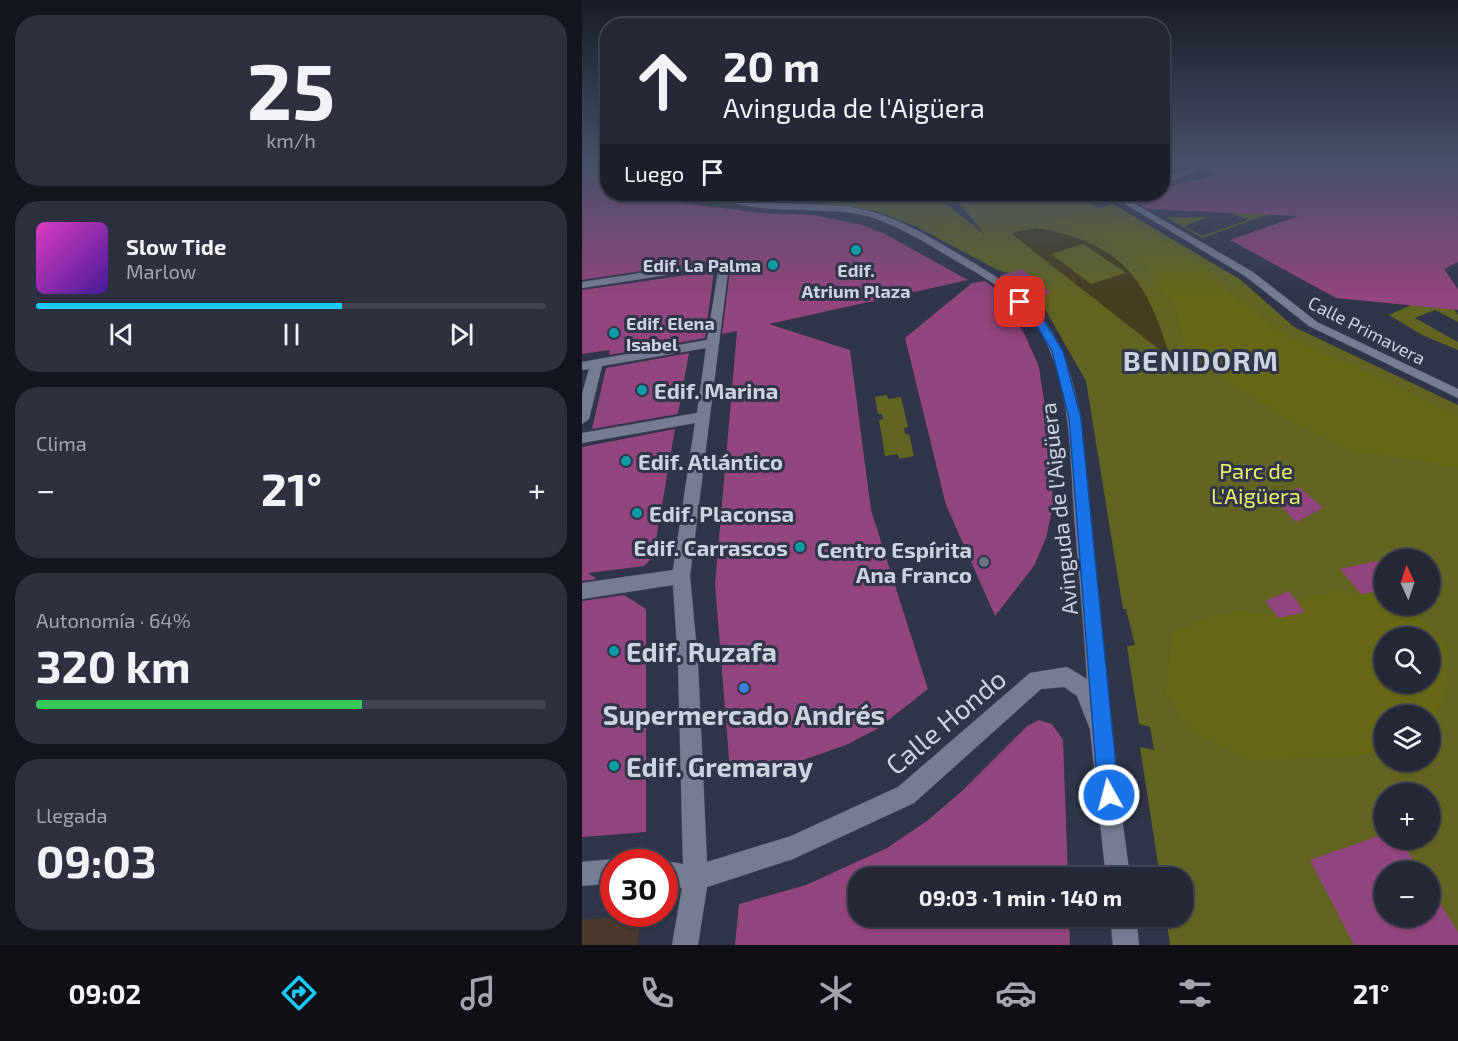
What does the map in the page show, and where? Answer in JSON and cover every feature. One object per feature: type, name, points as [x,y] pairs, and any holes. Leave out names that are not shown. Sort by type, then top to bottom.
[{"type":"street","name":"Avinguda de l'Aigüera","points":[[840,209],[888,220],[958,259],[1006,290],[1035,313],[1057,351],[1075,418],[1101,732]]},
{"type":"street","name":"Calle Primavera","points":[[1148,209],[1249,274],[1313,324],[1458,394]]},
{"type":"street","points":[[582,285],[700,267],[718,266],[723,271],[701,417],[681,576],[688,663],[696,878],[685,945]]},
{"type":"street","points":[[582,366],[713,343]]},
{"type":"street","points":[[582,418],[597,363]]},
{"type":"street","points":[[582,438],[701,417]]},
{"type":"street","points":[[582,591],[681,576]]},
{"type":"street","name":"Calle Hondo","points":[[696,878],[793,847],[906,795],[1037,680],[1067,677],[1084,689],[1101,732]]},
{"type":"street","points":[[1101,732],[1117,867]]},
{"type":"street","points":[[582,874],[600,873]]},
{"type":"street","points":[[678,875],[696,878]]},
{"type":"street","points":[[1124,927],[1126,945]]},
{"type":"shaded area","points":[[882,209],[945,209],[958,218],[972,235],[949,232],[905,215]]},
{"type":"shaded area","points":[[997,209],[1034,209],[1032,212]]},
{"type":"shaded area","points":[[1094,212],[1126,220],[1181,249],[1213,272],[1233,296],[1282,333],[1458,416],[1458,468],[1394,456],[1356,453],[1290,421],[1200,364],[1185,346],[1176,308],[1146,267],[1110,243],[1054,223],[1075,213]]},
{"type":"shaded area","points":[[1338,591],[1374,596],[1374,615],[1417,615],[1429,627],[1374,627],[1374,693],[1440,693],[1440,639],[1445,644],[1448,683],[1440,705],[1374,705],[1374,753],[1348,757],[1251,760],[1197,735],[1166,695],[1172,633],[1210,617],[1247,610],[1269,615],[1308,597]]},
{"type":"shaded area","points":[[600,918],[600,927],[640,927],[637,945],[582,945],[582,920]]},
{"type":"green space","name":"Parc de L'Aigüera","points":[[863,209],[953,209],[985,235],[964,209],[1122,209],[1241,280],[1294,327],[1458,405],[1458,945],[1170,945],[1167,927],[1193,927],[1193,867],[1158,867],[1140,747],[1154,750],[1150,727],[1139,724],[1127,646],[1135,645],[1126,609],[1123,609],[1086,381],[1038,297],[1016,271],[1009,273],[998,270],[917,227],[877,211]]},
{"type":"green space","points":[[1232,213],[1272,213],[1202,238],[1166,217],[1209,217],[1184,226],[1202,236],[1248,220]]},
{"type":"green space","points":[[1429,297],[1450,303],[1458,315],[1458,322],[1435,310],[1415,318],[1458,342],[1458,350],[1422,335],[1389,315]]},
{"type":"green space","points":[[887,395],[888,399],[901,397],[908,427],[904,428],[905,434],[909,434],[914,456],[899,459],[898,454],[885,456],[879,420],[883,419],[882,414],[878,414],[875,397]]},
{"type":"sand","points":[[1037,228],[1066,235],[1110,255],[1127,269],[1140,286],[1161,330],[1170,358],[1013,235],[1014,232]],"holes":[[[1083,244],[1125,272],[1091,284],[1051,254]]]},
{"type":"building","name":"Edif. Carrascos","points":[[582,209],[730,209],[814,215],[862,225],[885,234],[968,280],[769,324],[850,350],[871,510],[928,689],[877,729],[846,745],[789,765],[730,771],[715,584],[737,331],[722,334],[730,271],[722,262],[700,262],[582,280]]},
{"type":"building","points":[[1150,209],[1458,209],[1458,262],[1444,269],[1458,289],[1458,310],[1336,298],[1230,240],[1298,216]]},
{"type":"building","points":[[1022,269],[1051,293],[1029,300],[999,276]]},
{"type":"building","points":[[714,271],[705,338],[609,355],[610,350],[582,354],[582,290]]},
{"type":"building","points":[[985,281],[1016,304],[1006,307],[1024,333],[1039,367],[1049,434],[1053,506],[1046,538],[1034,566],[995,616],[946,505],[905,338],[972,283]]},
{"type":"building","name":"Edif. Marina","points":[[689,353],[678,414],[592,429],[606,368]]},
{"type":"building","points":[[675,429],[653,557],[644,566],[588,573],[597,579],[582,581],[582,447]]},
{"type":"building","points":[[1299,487],[1323,508],[1296,522],[1275,500]]},
{"type":"building","points":[[1374,562],[1374,592],[1361,594],[1340,569]]},
{"type":"building","points":[[1289,591],[1305,612],[1279,618],[1265,601]]},
{"type":"building","points":[[624,595],[646,609],[646,832],[582,837],[582,601]]},
{"type":"building","points":[[1039,720],[1052,724],[1063,740],[1068,867],[848,867],[848,927],[1069,927],[1070,945],[735,945],[739,904],[806,885],[887,848],[927,821],[962,791],[1027,726]]},
{"type":"building","points":[[1374,838],[1374,849],[1406,849],[1414,861],[1374,861],[1374,927],[1440,927],[1440,903],[1458,932],[1458,945],[1354,945],[1310,860]]},
{"type":"place","name":"Edif. Atrium Plaza","points":[[856,250]]},
{"type":"place","name":"Edif. La Palma","points":[[773,265]]},
{"type":"place","name":"Edif. Elena Isabel","points":[[614,333]]},
{"type":"place","name":"Edif. Marina","points":[[642,390]]},
{"type":"place","name":"Edif. Atlántico","points":[[626,461]]},
{"type":"place","name":"Edif. Placonsa","points":[[637,513]]},
{"type":"place","name":"Edif. Carrascos","points":[[800,547]]},
{"type":"place","name":"Centro Espírita Ana Franco","points":[[984,562]]},
{"type":"place","name":"Edif. Ruzafa","points":[[614,651]]},
{"type":"place","name":"Supermercado Andrés","points":[[744,688]]},
{"type":"place","name":"Edif. Gremaray","points":[[614,766]]},
{"type":"district","name":"BENIDORM","points":[[1201,360]]},
{"type":"route","points":[[1020,302],[1035,313],[1057,351],[1075,418],[1101,732],[1109,795]]}]
